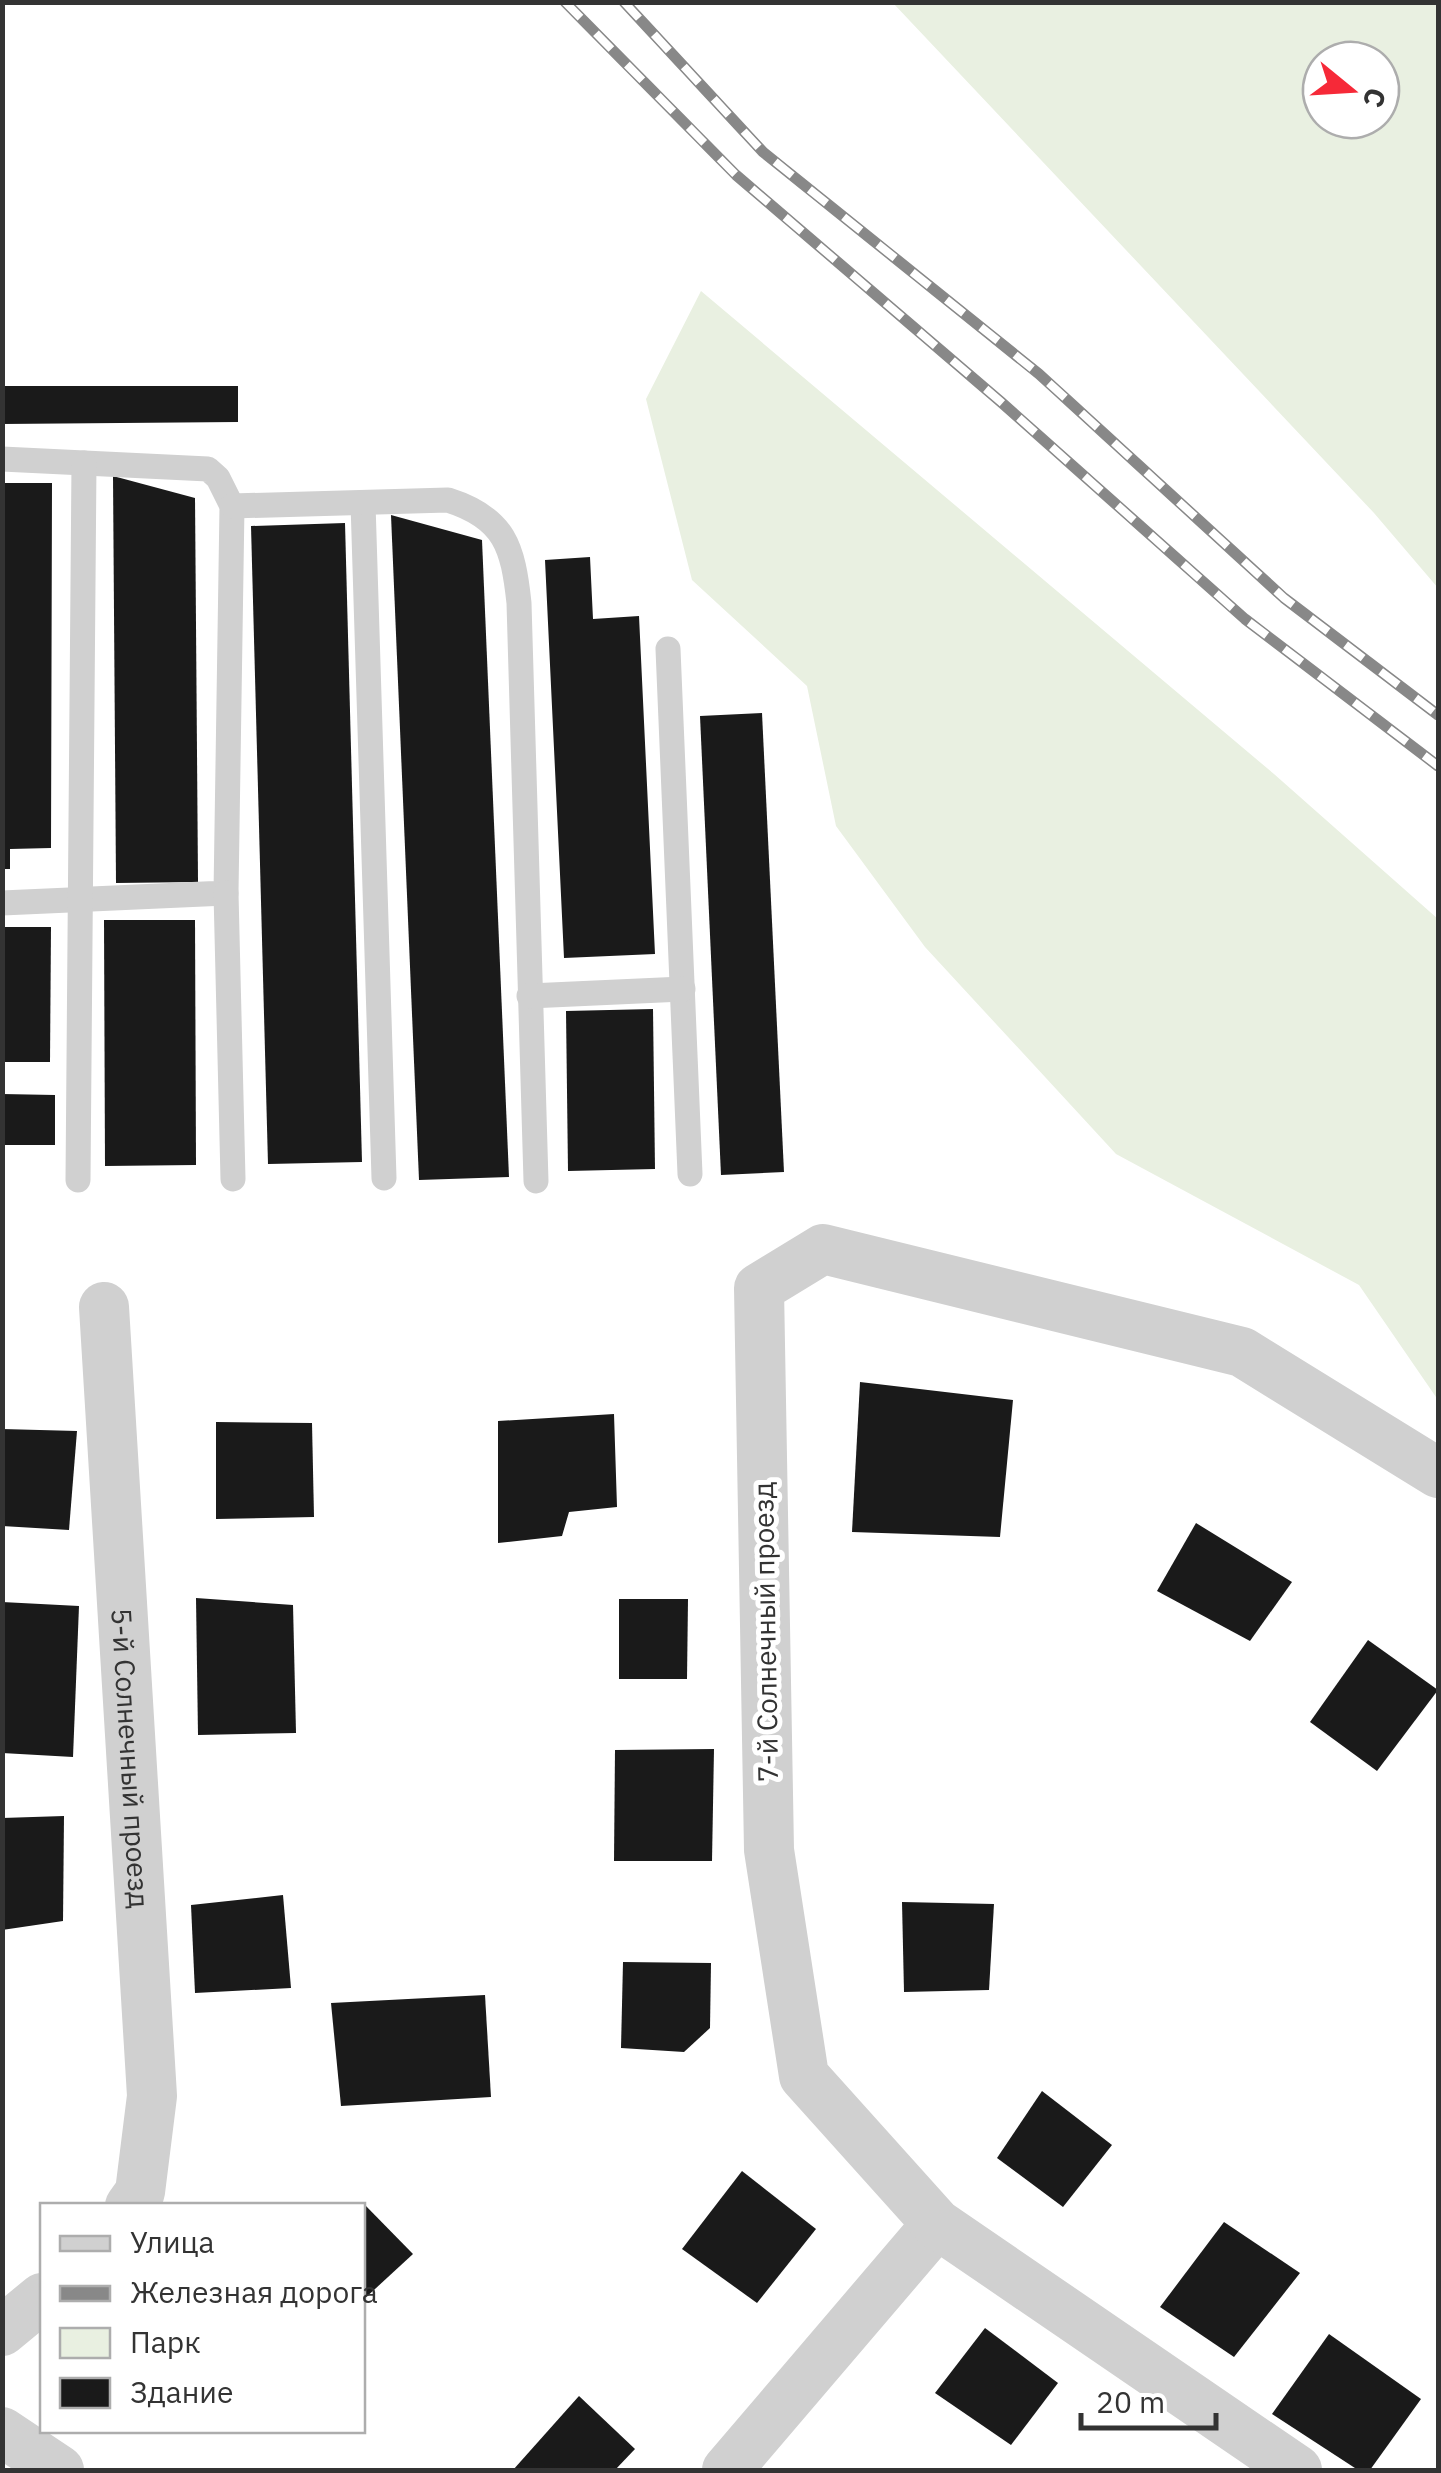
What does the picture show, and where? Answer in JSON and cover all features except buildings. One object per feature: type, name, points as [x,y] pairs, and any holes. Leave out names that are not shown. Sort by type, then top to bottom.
[{"type":"street","name":"7-й Солнечный проезд","points":[[1297,2470],[936,2224],[804,2076],[769,1850],[758,1288],[823,1249],[1242,1352],[1438,1473]]},
{"type":"street","name":"5-й Солнечный проезд","points":[[104,1307],[152,2096],[140,2192],[132,2203]]},
{"type":"street","points":[[727,2470],[936,2224]]},
{"type":"street","points":[[2,2331],[40,2300]]},
{"type":"street","points":[[2,2432],[60,2470]]},
{"type":"lane","points":[[2,459],[208,469],[218,478],[232,506],[226,893],[234,1178]]},
{"type":"lane","points":[[78,1180],[84,464]]},
{"type":"lane","points":[[232,506],[448,500],[479,512],[508,543],[519,603],[536,1181]]},
{"type":"lane","points":[[363,503],[384,1178]]},
{"type":"lane","points":[[668,649],[690,1174]]},
{"type":"lane","points":[[2,903],[78,896],[226,893]]},
{"type":"lane","points":[[530,996],[683,989]]},
{"type":"green space","points":[[893,3],[1438,3],[1438,588],[1374,513]]},
{"type":"green space","points":[[701,291],[1274,774],[1438,919],[1438,1400],[1359,1285],[1116,1154],[925,947],[836,826],[807,686],[692,580],[646,399]]},
{"type":"railway","points":[[565,2],[736,175],[1001,402],[1245,619],[1438,766]]},
{"type":"railway","points":[[624,2],[763,152],[1039,374],[1284,598],[1438,715]]}]
